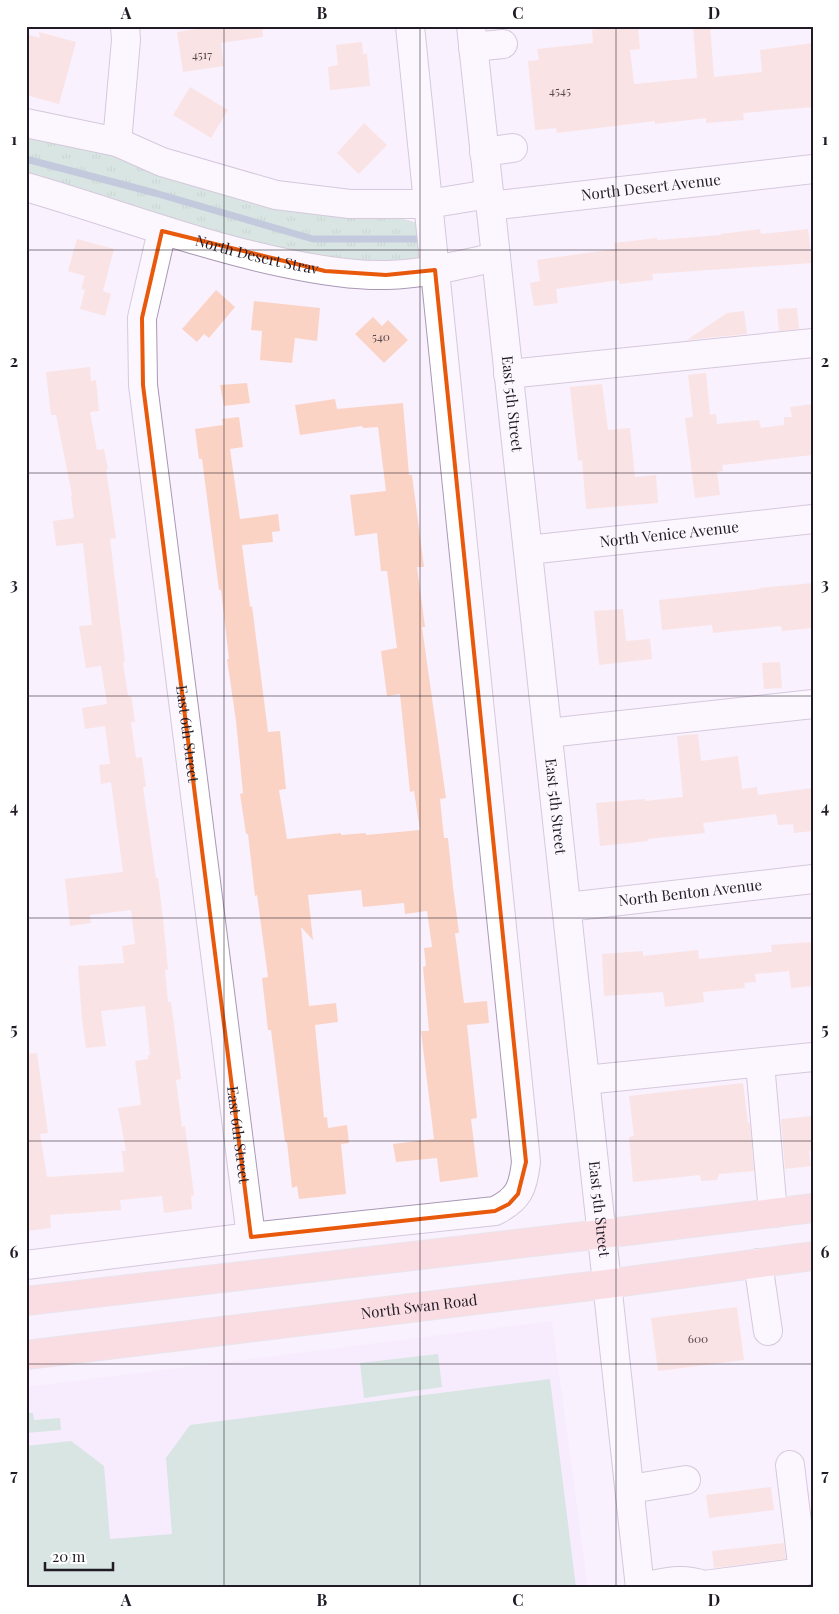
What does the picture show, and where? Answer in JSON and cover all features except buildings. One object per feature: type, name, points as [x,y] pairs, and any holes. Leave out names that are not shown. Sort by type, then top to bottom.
[{"type":"main road","points":[[26,1301],[813,1208]]},
{"type":"main road","name":"North Swan Road","points":[[26,1355],[607,1284],[813,1256]]},
{"type":"street","points":[[117,142],[126,40],[124,26]]},
{"type":"street","points":[[26,1266],[251,1237],[495,1211],[509,1204],[518,1194],[524,1181],[526,1162],[410,26]]},
{"type":"street","points":[[472,37],[503,44]]},
{"type":"street","name":"East 5th Street","points":[[472,37],[640,1588]]},
{"type":"street","points":[[26,123],[117,142],[162,162],[276,195],[350,204],[428,204],[490,200]]},
{"type":"street","points":[[484,152],[513,148]]},
{"type":"street","name":"North Desert Avenue","points":[[490,200],[813,169]]},
{"type":"street","name":"North Desert Strav","points":[[26,187],[93,206],[162,230],[256,257],[325,271],[386,275],[435,270],[496,257]]},
{"type":"street","name":"East 6th Street","points":[[162,230],[142,318],[144,385],[251,1237]]},
{"type":"street","points":[[508,374],[813,343]]},
{"type":"street","name":"North Venice Avenue","points":[[528,550],[813,519]]},
{"type":"street","points":[[548,733],[813,704]]},
{"type":"street","name":"North Benton Avenue","points":[[567,907],[813,879]]},
{"type":"street","points":[[585,1080],[813,1057]]},
{"type":"street","points":[[760,1063],[773,1213]]},
{"type":"street","points":[[758,1263],[768,1332]]},
{"type":"street","points":[[640,1588],[682,1580],[704,1585],[803,1572],[790,1465]]},
{"type":"street","points":[[630,1489],[686,1480]]},
{"type":"highlighted area","points":[[162,231],[325,271],[386,275],[435,270],[526,1162],[518,1194],[509,1204],[495,1211],[251,1237],[143,385],[142,318]]},
{"type":"shaded area","points":[[552,1321],[588,1588],[26,1588],[26,1387]]},
{"type":"green space","points":[[26,131],[353,218],[400,218],[421,224],[427,248],[420,258],[386,261],[312,258],[266,247],[26,178]]},
{"type":"green space","points":[[438,1354],[442,1387],[364,1398],[360,1363]]},
{"type":"green space","points":[[550,1379],[576,1588],[26,1588],[26,1446],[71,1441],[104,1466],[110,1539],[172,1534],[166,1458],[190,1425]]},
{"type":"green space","points":[[26,1413],[33,1413],[34,1420],[60,1418],[61,1430],[26,1433]]},
{"type":"waterway","points":[[26,159],[155,193],[313,239],[420,239]]}]
